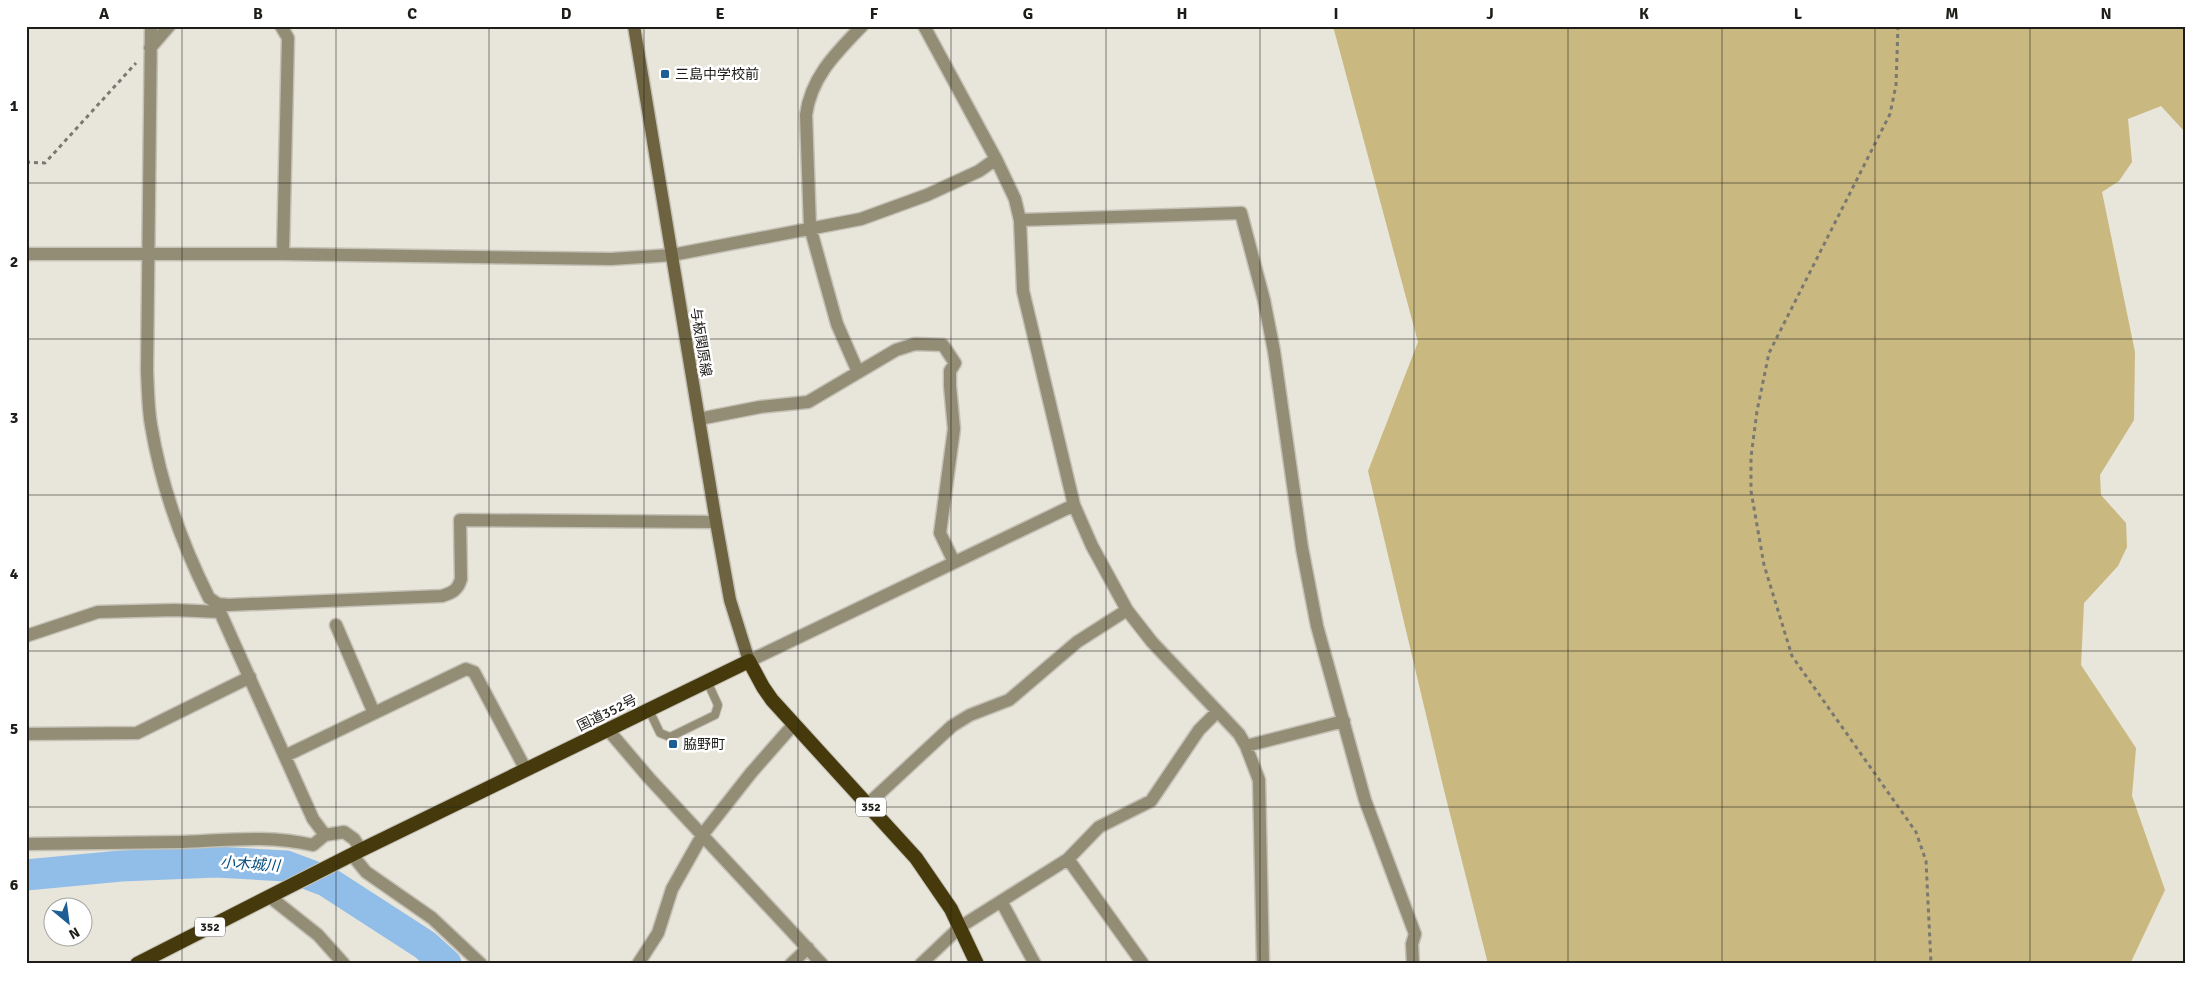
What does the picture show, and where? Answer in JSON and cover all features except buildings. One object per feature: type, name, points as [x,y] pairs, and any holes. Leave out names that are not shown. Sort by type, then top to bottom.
[{"type":"highway","name":"国道352号","points":[[137,964],[353,855],[609,731],[748,661]]},
{"type":"highway","name":"352","points":[[748,661],[763,687],[794,724],[916,858],[951,909],[977,964]]},
{"type":"main road","name":"与板関原線","points":[[634,26],[730,600],[748,661]]},
{"type":"street","points":[[151,26],[146,372],[150,424],[180,532],[209,598],[219,608],[313,819],[325,835]]},
{"type":"street","points":[[150,48],[170,26]]},
{"type":"street","points":[[281,26],[288,38],[283,254]]},
{"type":"street","points":[[858,372],[837,324],[810,227],[806,116],[808,97],[815,82],[828,64],[862,26]]},
{"type":"street","points":[[924,26],[996,159],[1015,199],[1020,220],[1023,291],[1074,505],[1092,546],[1126,610],[1152,642],[1239,734],[1246,746],[1259,780],[1263,964]]},
{"type":"street","points":[[26,254],[283,254],[611,259],[672,255],[861,218],[927,195],[979,171],[996,159]]},
{"type":"street","points":[[1020,220],[1241,213],[1264,300],[1274,351],[1302,548],[1317,626],[1365,800],[1415,934],[1412,944],[1413,964]]},
{"type":"street","points":[[699,419],[760,407],[808,402],[896,350],[916,344],[944,345],[954,364],[950,371],[950,386],[954,429],[940,533],[954,562]]},
{"type":"street","points":[[748,661],[1074,505]]},
{"type":"street","points":[[26,636],[98,612],[219,608],[228,605],[442,596],[452,593],[459,587],[461,579],[460,520],[716,522]]},
{"type":"street","points":[[868,804],[952,726],[970,714],[1009,700],[1077,642],[1126,610]]},
{"type":"street","points":[[336,625],[374,713]]},
{"type":"street","points":[[285,756],[466,669],[474,672],[526,770]]},
{"type":"street","points":[[26,734],[137,733],[250,677]]},
{"type":"street","points":[[921,964],[960,927],[1068,859],[1099,827],[1151,801],[1198,730],[1217,712]]},
{"type":"street","points":[[1246,746],[1344,721]]},
{"type":"street","points":[[638,964],[658,933],[672,889],[703,834],[751,773],[794,724]]},
{"type":"street","points":[[609,731],[649,778],[822,964]]},
{"type":"street","points":[[26,844],[185,842],[255,838],[291,840],[313,845],[325,835],[344,832],[354,839],[353,855],[366,872],[432,918],[481,964]]},
{"type":"street","points":[[1068,859],[1143,964]]},
{"type":"street","points":[[270,897],[318,935],[344,964]]},
{"type":"street","points":[[1001,901],[1034,964]]},
{"type":"street","points":[[791,964],[808,948]]},
{"type":"lane","points":[[650,710],[660,733],[670,737],[715,715],[718,705],[707,681]]},
{"type":"path","points":[[1898,26],[1896,85],[1890,114],[1769,353],[1751,457],[1751,491],[1764,566],[1792,656],[1916,832],[1926,862],[1931,963]]},
{"type":"path","points":[[26,162],[45,163],[150,48]]},
{"type":"shaded area","points":[[1333,26],[2185,26],[2185,132],[2161,106],[2128,119],[2132,162],[2119,181],[2102,192],[2135,352],[2134,420],[2100,475],[2101,495],[2126,523],[2127,547],[2118,566],[2084,603],[2081,665],[2136,748],[2132,796],[2165,890],[2130,964],[1488,964],[1444,790],[1368,471],[1418,342]]},
{"type":"waterway","name":"小木城川","points":[[26,875],[121,866],[216,862],[286,866],[326,881],[425,945],[446,964]]},
{"type":"place","name":"三島中学校前","points":[[665,74]]},
{"type":"place","name":"脇野町","points":[[673,744]]}]
